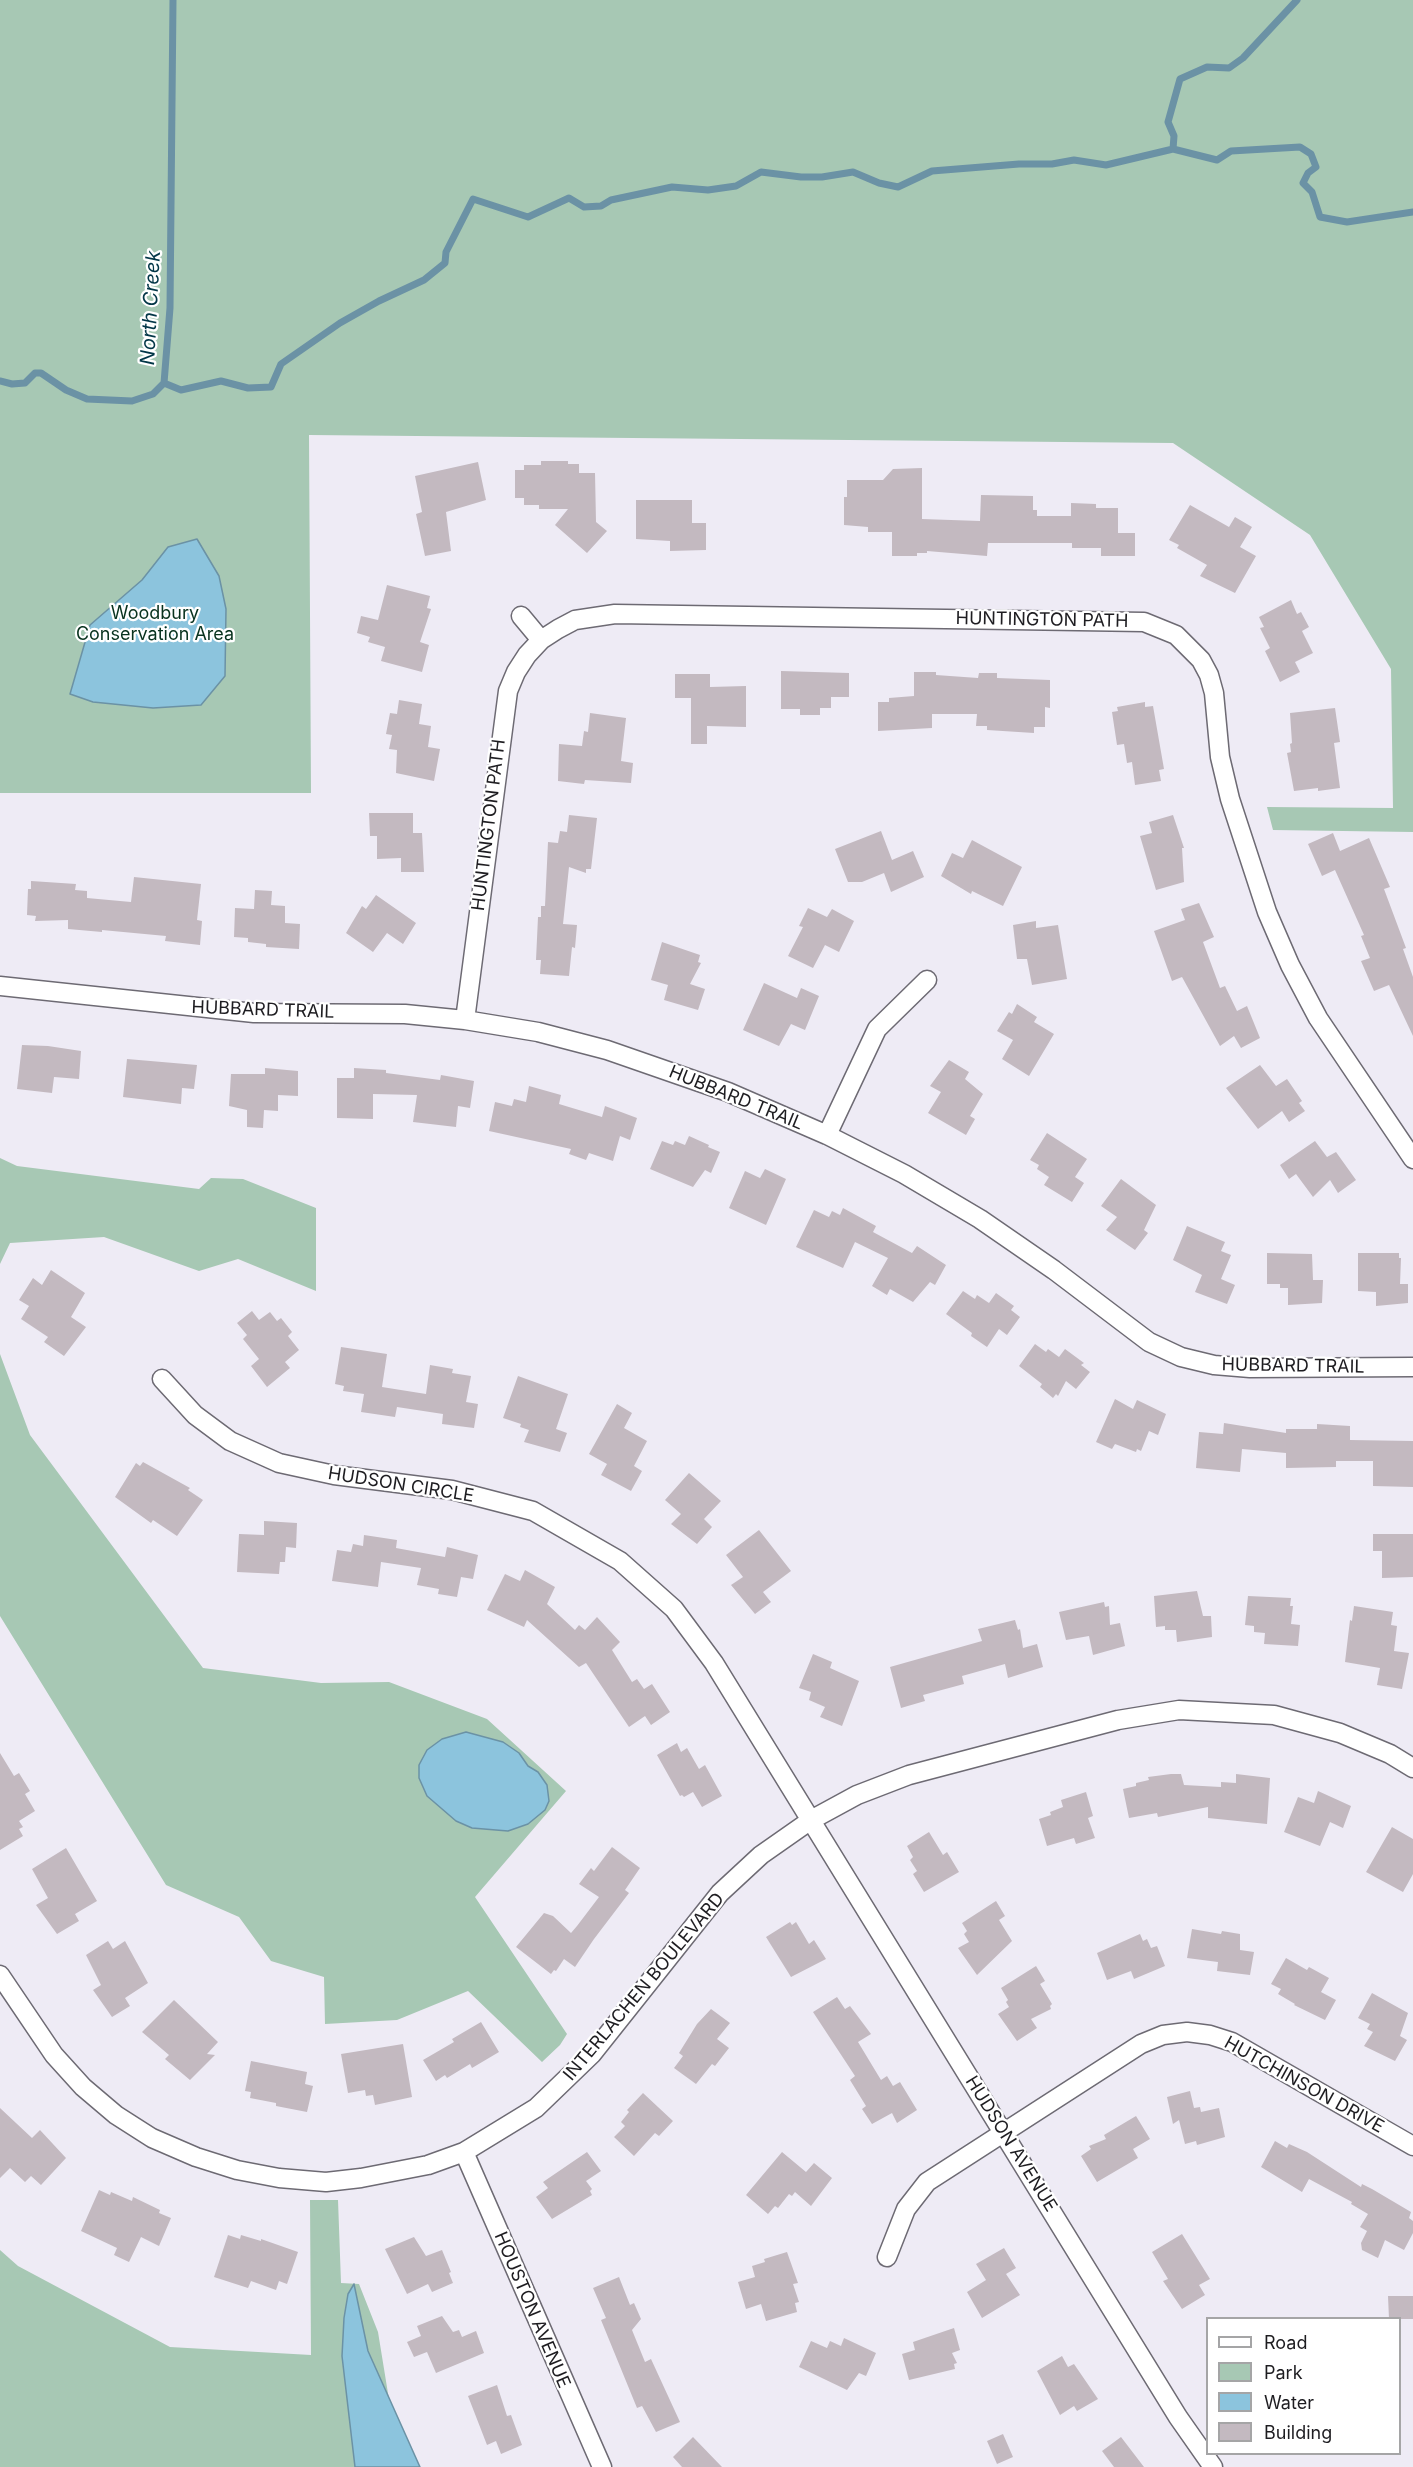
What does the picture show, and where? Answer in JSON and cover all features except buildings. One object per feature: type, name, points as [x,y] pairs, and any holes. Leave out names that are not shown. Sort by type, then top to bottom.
[{"type":"street","name":"HUNTINGTON PATH","points":[[465,1020],[508,692],[516,672],[527,655],[542,640],[575,620],[615,614],[1126,620],[1152,624],[1176,635],[1200,660],[1209,675],[1214,693],[1220,757],[1230,799],[1267,912],[1290,965],[1318,1018],[1413,1159]]},
{"type":"street","points":[[521,616],[542,640]]},
{"type":"street","points":[[827,1135],[877,1029],[927,980]]},
{"type":"street","name":"HUBBARD TRAIL","points":[[0,986],[254,1013],[405,1014],[465,1020],[538,1032],[607,1050],[718,1088],[827,1135],[904,1174],[980,1219],[1054,1270],[1149,1342],[1181,1357],[1214,1365],[1250,1368],[1413,1367]]},
{"type":"street","name":"HUDSON CIRCLE","points":[[162,1379],[195,1414],[230,1441],[279,1463],[334,1475],[453,1490],[533,1511],[620,1561],[674,1609],[714,1663],[811,1820]]},
{"type":"street","name":"INTERLACHEN BOULEVARD","points":[[0,1975],[54,2055],[83,2087],[116,2115],[152,2138],[196,2157],[258,2174],[326,2182],[395,2173],[464,2152],[513,2125],[559,2088],[592,2054],[720,1893],[761,1855],[811,1820],[857,1795],[909,1775],[1118,1720],[1179,1710],[1274,1715],[1340,1733],[1382,1750],[1413,1768]]},
{"type":"street","name":"HUDSON AVENUE","points":[[811,1820],[1178,2417],[1213,2467]]},
{"type":"street","name":"HUTCHINSON DRIVE","points":[[887,2257],[906,2209],[927,2182],[1141,2044],[1163,2035],[1187,2032],[1210,2035],[1232,2042],[1413,2146]]},
{"type":"street","name":"HOUSTON AVENUE","points":[[464,2152],[602,2467]]},
{"type":"green space","name":"Woodbury Conservation Area","points":[[0,0],[1413,0],[1413,832],[1273,830],[1267,807],[1393,808],[1391,669],[1310,535],[1173,443],[309,435],[311,793],[0,793]]},
{"type":"green space","points":[[0,1158],[17,1166],[199,1189],[211,1178],[243,1179],[316,1208],[316,1291],[238,1259],[199,1271],[104,1237],[10,1243],[0,1264]]},
{"type":"green space","points":[[0,1354],[30,1435],[203,1668],[321,1683],[389,1682],[487,1719],[566,1791],[475,1897],[567,2034],[560,2045],[542,2062],[468,1991],[397,2020],[325,2024],[324,1977],[271,1961],[239,1917],[166,1885],[0,1616]]},
{"type":"green space","points":[[310,2200],[338,2200],[341,2283],[359,2284],[378,2332],[400,2467],[0,2467],[0,2250],[18,2266],[170,2347],[311,2355]]},
{"type":"water","points":[[197,539],[219,576],[226,609],[225,676],[201,705],[153,708],[93,702],[70,694],[90,625],[142,580],[168,547]]},
{"type":"water","points":[[466,1732],[503,1742],[519,1753],[547,1785],[549,1801],[545,1810],[528,1824],[508,1831],[472,1828],[456,1821],[427,1796],[419,1778],[419,1765],[427,1750],[442,1739]]},
{"type":"water","points":[[354,2284],[368,2351],[420,2467],[355,2467],[342,2356],[348,2294]]},
{"type":"waterway","name":"North Creek","points":[[0,381],[12,384],[25,383],[35,373],[41,373],[66,390],[87,399],[132,401],[153,394],[164,383],[170,308],[173,0]]},
{"type":"waterway","points":[[1173,149],[1174,136],[1168,122],[1180,79],[1207,67],[1229,68],[1243,58],[1297,0]]},
{"type":"waterway","points":[[164,383],[181,390],[221,381],[248,388],[271,387],[281,364],[340,323],[379,301],[424,280],[445,263],[446,252],[473,199],[528,217],[569,198],[584,207],[601,206],[611,200],[672,187],[708,190],[736,186],[761,172],[801,177],[822,177],[853,172],[879,183],[898,187],[932,171],[1019,164],[1052,164],[1074,160],[1106,165],[1173,149],[1217,160],[1231,151],[1300,147],[1311,154],[1316,167],[1308,173],[1303,183],[1312,192],[1320,217],[1347,222],[1413,212]]}]
